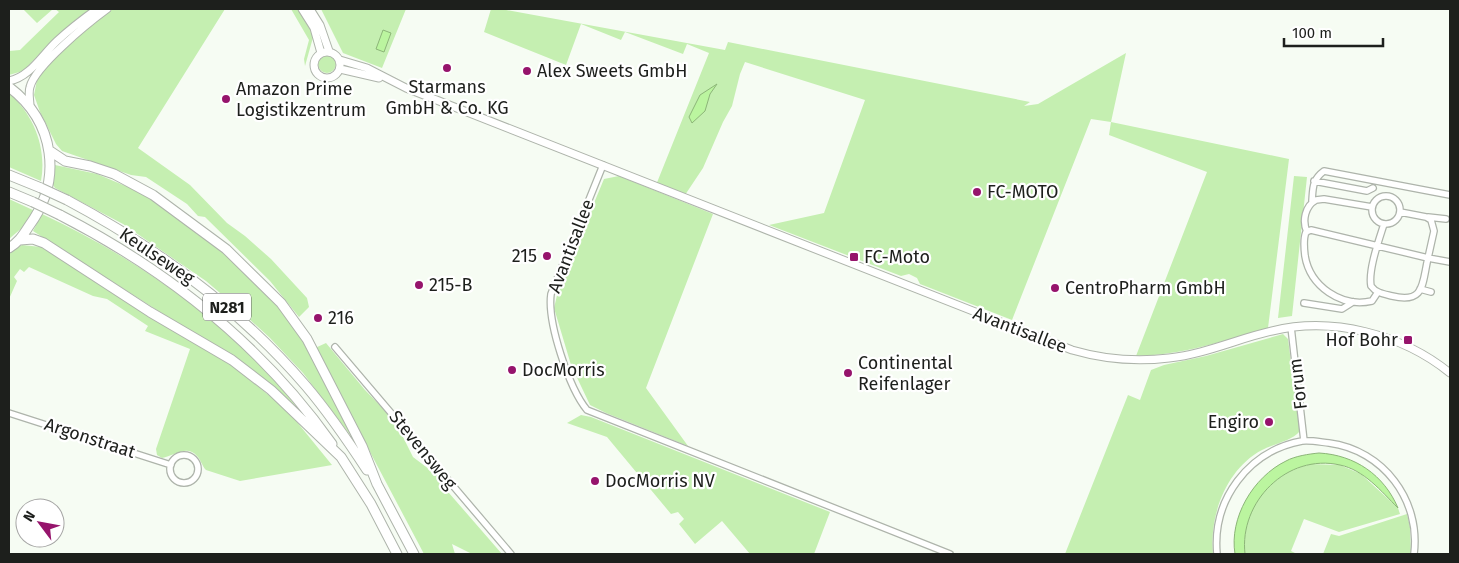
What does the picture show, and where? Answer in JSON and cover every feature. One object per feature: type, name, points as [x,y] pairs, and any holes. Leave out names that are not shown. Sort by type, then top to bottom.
[{"type":"highway","points":[[9,87],[30,106],[40,125],[50,151],[51,169],[47,192],[41,208],[20,240],[9,248]]},
{"type":"highway","name":"N281","points":[[50,151],[65,161],[90,166],[123,178],[153,195],[208,235],[268,288],[292,316],[307,339],[362,446],[377,484],[414,554]]},
{"type":"highway","name":"Keulseweg","points":[[9,175],[67,200],[110,224],[160,256],[200,285],[243,322],[290,368],[317,400],[377,484]]},
{"type":"highway","name":"Keulseweg","points":[[9,192],[60,215],[146,264],[214,316],[280,380],[320,427],[341,457]]},
{"type":"highway","name":"N281","points":[[20,240],[33,239],[44,243],[150,312],[232,360],[263,383],[341,457],[371,504],[397,554]]},
{"type":"street","points":[[9,81],[21,77],[55,43],[97,9]]},
{"type":"street","points":[[30,106],[29,90],[35,76],[66,43],[107,9]]},
{"type":"street","points":[[302,9],[314,28],[325,52]]},
{"type":"street","points":[[310,9],[320,26],[325,52]]},
{"type":"street","points":[[325,52],[314,63],[318,75],[332,78],[340,69],[340,60]]},
{"type":"street","name":"Avantisallee","points":[[325,52],[333,53],[340,60],[367,68],[388,80],[1032,335],[1090,356],[1115,359],[1169,358],[1291,327],[1342,327],[1363,331],[1406,345],[1450,373]]},
{"type":"street","name":"Avantisallee","points":[[340,69],[388,80]]},
{"type":"street","name":"Avantisallee","points":[[602,165],[551,294],[549,304],[572,387],[587,410],[950,554]]},
{"type":"street","points":[[1378,292],[1372,301],[1353,302],[1328,292],[1312,276],[1306,265],[1304,248],[1307,232],[1305,225],[1306,210],[1312,201],[1314,181],[1324,171],[1450,195]]},
{"type":"street","points":[[1314,181],[1367,191],[1374,188]]},
{"type":"street","points":[[1375,181],[1374,188],[1380,197]]},
{"type":"street","points":[[1389,196],[1394,198],[1400,207],[1400,212],[1394,221],[1384,224],[1374,218],[1372,207],[1380,197],[1389,196]]},
{"type":"street","points":[[1312,201],[1324,198],[1372,207]]},
{"type":"street","points":[[1400,212],[1446,219]]},
{"type":"street","points":[[1426,217],[1434,225]]},
{"type":"street","points":[[1384,224],[1370,282],[1371,286],[1378,292],[1411,299],[1420,289],[1434,225],[1439,218]]},
{"type":"street","points":[[1307,232],[1311,230],[1450,262]]},
{"type":"street","points":[[1420,289],[1431,292]]},
{"type":"street","points":[[1304,303],[1342,310],[1353,302]]},
{"type":"street","name":"Forum","points":[[1291,327],[1304,441]]},
{"type":"street","name":"Stevensweg","points":[[335,346],[511,554]]},
{"type":"street","name":"Argonstraat","points":[[9,413],[171,465]]},
{"type":"street","points":[[1217,554],[1216,540],[1220,514],[1224,501],[1238,479],[1249,467],[1265,456],[1283,447],[1304,441],[1337,444],[1351,449],[1370,458],[1396,481],[1411,510],[1415,534],[1414,554]]},
{"type":"street","points":[[177,456],[190,456],[198,463],[198,473],[192,481],[178,482],[171,475],[171,465],[177,456]]},
{"type":"shaded area","points":[[23,9],[53,9],[37,23]]},
{"type":"shaded area","points":[[55,9],[93,9],[52,41],[23,71],[9,75],[9,51],[20,50],[59,12]]},
{"type":"shaded area","points":[[109,9],[225,9],[138,148],[190,185],[227,223],[271,259],[307,298],[309,307],[299,317],[270,281],[205,217],[198,216],[187,204],[146,177],[131,175],[62,151],[56,144],[34,95],[38,75],[64,48]]},
{"type":"shaded area","points":[[291,9],[299,9],[314,34],[305,66],[304,59],[309,40]]},
{"type":"shaded area","points":[[321,9],[406,9],[382,68],[343,53]]},
{"type":"shaded area","points":[[491,9],[501,9],[725,50],[728,42],[1030,102],[1024,106],[1038,104],[1126,53],[1111,122],[1091,119],[1012,320],[920,284],[917,278],[909,274],[901,276],[769,225],[824,213],[865,100],[745,62],[732,106],[703,168],[685,195],[656,185],[709,53],[687,44],[683,54],[625,32],[621,40],[581,24],[566,65],[484,32]]},
{"type":"shaded area","points":[[383,30],[391,33],[384,52],[376,49]]},
{"type":"shaded area","points":[[327,55],[333,58],[336,64],[333,70],[327,73],[321,70],[318,64],[321,58]]},
{"type":"shaded area","points":[[717,84],[710,94],[705,111],[692,123],[689,117],[700,95]]},
{"type":"shaded area","points":[[9,93],[25,111],[37,133],[42,156],[41,181],[9,167]]},
{"type":"shaded area","points":[[1111,122],[1289,159],[1268,328],[1186,350],[1136,356],[1207,172],[1109,135]]},
{"type":"shaded area","points":[[55,165],[97,174],[142,193],[219,246],[278,304],[308,346],[356,440],[354,440],[303,373],[270,338],[234,305],[206,281],[123,224],[55,188],[53,185]]},
{"type":"shaded area","points":[[619,176],[713,214],[646,388],[688,446],[590,405],[571,365],[554,308],[559,287],[604,179]]},
{"type":"shaded area","points":[[1294,176],[1307,177],[1292,316],[1278,318]]},
{"type":"shaded area","points":[[9,199],[35,211],[23,227],[9,239]]},
{"type":"shaded area","points":[[42,214],[116,253],[153,276],[188,302],[222,329],[253,358],[282,389],[308,422],[232,358],[33,231]]},
{"type":"shaded area","points":[[22,245],[41,247],[226,360],[288,411],[332,465],[240,481],[206,470],[197,456],[189,451],[162,458],[157,455],[156,449],[190,349],[145,331],[148,326],[107,299],[93,296],[29,267],[24,272],[20,269],[14,277],[17,281],[9,299],[9,252]]},
{"type":"shaded area","points":[[1283,334],[1288,339],[1300,431],[1287,440],[1262,450],[1249,458],[1230,481],[1217,509],[1212,539],[1213,554],[1065,554],[1128,395],[1140,400],[1151,370]]},
{"type":"shaded area","points":[[326,343],[365,390],[395,421],[413,457],[438,476],[449,493],[502,554],[472,554],[452,544],[455,554],[424,554],[315,348]]},
{"type":"shaded area","points":[[581,415],[591,417],[830,512],[814,554],[750,554],[722,521],[695,544],[679,524],[684,519],[678,512],[671,514],[607,437],[567,423]]},
{"type":"shaded area","points":[[1319,453],[1345,458],[1367,469],[1385,486],[1398,508],[1379,488],[1357,471],[1340,465],[1320,463],[1302,467],[1285,474],[1270,486],[1258,500],[1250,516],[1245,535],[1245,554],[1235,554],[1234,540],[1240,513],[1246,500],[1263,477],[1286,461]]},
{"type":"shaded area","points":[[1311,464],[1340,465],[1361,474],[1398,508],[1400,514],[1339,532],[1304,519],[1291,551],[1297,554],[1245,554],[1248,522],[1260,496],[1282,476]]},
{"type":"shaded area","points":[[1407,514],[1410,527],[1411,554],[1323,554],[1331,534],[1339,536]]},
{"type":"place","name":"Starmans GmbH & Co. KG","points":[[447,68]]},
{"type":"place","name":"Alex Sweets GmbH","points":[[527,71]]},
{"type":"place","name":"Amazon Prime Logistikzentrum","points":[[226,99]]},
{"type":"place","name":"FC-MOTO","points":[[977,192]]},
{"type":"place","name":"215","points":[[547,256]]},
{"type":"place","name":"FC-Moto","points":[[854,257]]},
{"type":"place","name":"215-B","points":[[419,285]]},
{"type":"place","name":"CentroPharm GmbH","points":[[1055,288]]},
{"type":"place","name":"216","points":[[318,318]]},
{"type":"place","name":"Hof Bohr","points":[[1408,340]]},
{"type":"place","name":"DocMorris","points":[[512,370]]},
{"type":"place","name":"Continental Reifenlager","points":[[848,373]]},
{"type":"place","name":"Engiro","points":[[1269,422]]},
{"type":"place","name":"DocMorris NV","points":[[595,481]]}]
